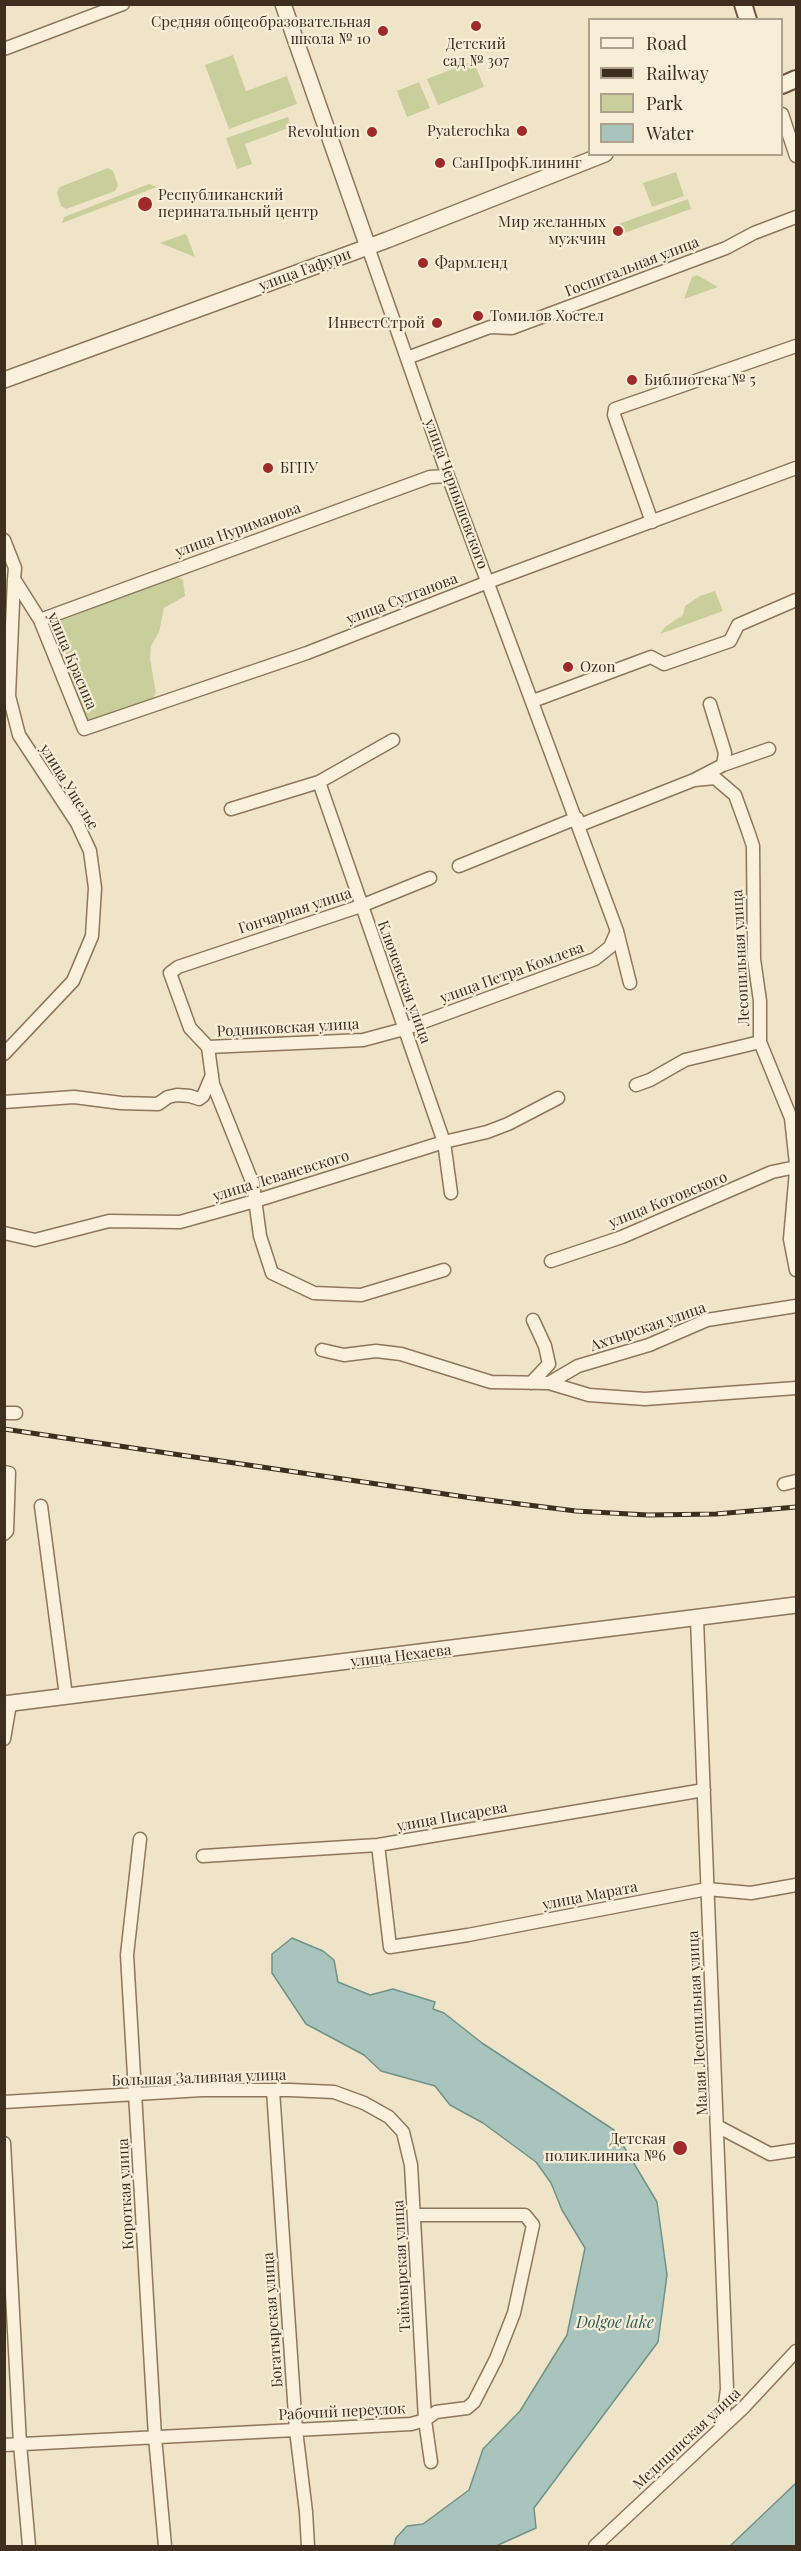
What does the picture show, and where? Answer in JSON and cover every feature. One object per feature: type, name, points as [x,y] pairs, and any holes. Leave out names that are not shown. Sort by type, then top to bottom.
[{"type":"street","points":[[4,49],[123,4]]},
{"type":"street","name":"улица Чернышевского","points":[[283,4],[448,476],[617,931],[630,983]]},
{"type":"street","points":[[783,117],[796,156]]},
{"type":"street","name":"улица Гафури","points":[[4,380],[368,247],[600,156]]},
{"type":"street","name":"Госпитальная улица","points":[[407,358],[490,327],[512,328],[726,248],[754,233],[796,217]]},
{"type":"street","points":[[652,522],[614,410],[796,346]]},
{"type":"street","name":"улица Султанова","points":[[84,729],[307,653],[488,582],[796,468]]},
{"type":"street","name":"улица Нуриманова","points":[[40,620],[430,477],[448,476]]},
{"type":"street","name":"улица Красина","points":[[4,540],[15,568],[14,579],[40,620],[84,729]]},
{"type":"street","name":"улица Ущелье","points":[[4,1054],[73,981],[92,936],[95,888],[90,851],[77,823],[19,735],[7,702],[14,579]]},
{"type":"street","points":[[533,701],[651,657],[664,664],[730,641],[738,625],[796,600]]},
{"type":"street","points":[[710,704],[725,753],[723,765]]},
{"type":"street","points":[[231,809],[319,782],[393,740]]},
{"type":"street","points":[[459,866],[694,780],[723,765],[769,749]]},
{"type":"street","name":"Лесопильная улица","points":[[694,780],[715,778],[735,795],[753,846],[753,948],[760,1001],[760,1042],[791,1118],[796,1167],[790,1239],[796,1270]]},
{"type":"street","name":"Ключевская улица","points":[[319,782],[444,1142],[451,1193]]},
{"type":"street","name":"Гончарная улица","points":[[208,1047],[190,1028],[170,973],[177,966],[361,906],[430,878]]},
{"type":"street","name":"улица Петра Комлева","points":[[405,1029],[595,959],[610,947],[617,931]]},
{"type":"street","name":"Родниковская улица","points":[[208,1047],[363,1040],[405,1029]]},
{"type":"street","points":[[636,1085],[650,1080],[685,1060],[760,1042]]},
{"type":"street","points":[[208,1047],[213,1084],[253,1184],[260,1236],[272,1273],[314,1293],[361,1295],[444,1270]]},
{"type":"street","points":[[4,1102],[74,1097],[121,1103],[158,1104],[168,1097],[177,1095],[190,1096],[199,1100],[212,1074]]},
{"type":"street","name":"улица Леваневского","points":[[4,1233],[35,1240],[109,1221],[180,1222],[508,1124],[558,1098]]},
{"type":"street","name":"улица Котовского","points":[[551,1261],[622,1237],[772,1172],[796,1167]]},
{"type":"street","name":"Ахтырская улица","points":[[549,1383],[578,1366],[649,1345],[707,1320],[796,1306]]},
{"type":"street","points":[[531,1383],[549,1364],[545,1346],[533,1320]]},
{"type":"street","points":[[322,1350],[344,1355],[376,1351],[401,1354],[491,1382],[549,1383],[589,1395],[645,1399],[796,1388]]},
{"type":"street","points":[[4,1472],[9,1473],[6,1533]]},
{"type":"street","points":[[784,1484],[796,1481]]},
{"type":"street","points":[[41,1506],[66,1696]]},
{"type":"street","name":"улица Нехаева","points":[[7,1704],[796,1605]]},
{"type":"street","name":"Малая Лесопильная улица","points":[[697,1619],[727,2389],[722,2426]]},
{"type":"street","points":[[4,1739],[7,1704]]},
{"type":"street","name":"улица Писарева","points":[[203,1856],[378,1845],[704,1790]]},
{"type":"street","name":"Короткая улица","points":[[140,1839],[127,1955],[155,2437],[165,2547]]},
{"type":"street","name":"улица Марата","points":[[378,1845],[390,1947],[468,1935],[707,1889],[751,1893],[796,1885]]},
{"type":"street","name":"Большая Заливная улица","points":[[4,2102],[136,2096],[202,2090],[334,2092],[364,2103],[389,2116]]},
{"type":"street","name":"Богатырская улица","points":[[273,2090],[296,2430],[308,2547]]},
{"type":"street","name":"Таймырская улица","points":[[389,2116],[403,2132],[411,2165],[425,2420],[431,2462]]},
{"type":"street","points":[[717,2126],[770,2154],[796,2150]]},
{"type":"street","points":[[4,2143],[20,2444],[29,2547]]},
{"type":"street","name":"Рабочий переулок","points":[[4,2445],[411,2424],[425,2420],[435,2412],[467,2408],[474,2402],[496,2359],[514,2313],[532,2225],[525,2215],[415,2215]]},
{"type":"street","name":"Медицинская улица","points":[[595,2547],[722,2426],[796,2351]]},
{"type":"green space","points":[[233,55],[246,91],[287,76],[297,104],[229,129],[205,65]]},
{"type":"green space","points":[[476,60],[479,66],[476,67],[484,87],[438,105],[427,79]]},
{"type":"green space","points":[[419,82],[430,108],[407,117],[397,91]]},
{"type":"green space","points":[[288,117],[291,127],[245,144],[252,164],[237,169],[226,138]]},
{"type":"green space","points":[[108,168],[113,171],[118,185],[115,191],[66,209],[61,206],[57,192],[60,187]]},
{"type":"green space","points":[[676,172],[684,196],[652,207],[643,183]]},
{"type":"green space","points":[[149,184],[157,187],[62,223],[64,217]]},
{"type":"green space","points":[[688,199],[691,209],[616,236],[613,226]]},
{"type":"green space","points":[[185,234],[195,257],[160,243]]},
{"type":"green space","points":[[697,275],[718,287],[684,299],[692,277]]},
{"type":"green space","points":[[176,576],[183,580],[185,596],[164,608],[159,632],[151,646],[150,659],[156,692],[153,698],[88,723],[49,625]]},
{"type":"green space","points":[[715,591],[723,611],[660,634],[665,627],[683,615],[685,606],[700,596]]},
{"type":"water","name":"Dolgoe lake","points":[[292,1938],[323,1951],[334,1960],[338,1982],[370,1995],[393,1989],[435,2002],[433,2009],[444,2013],[482,2043],[614,2130],[657,2202],[667,2275],[658,2342],[534,2508],[536,2528],[496,2546],[394,2546],[396,2538],[407,2526],[423,2524],[469,2490],[483,2449],[520,2411],[567,2335],[585,2248],[562,2210],[551,2183],[536,2162],[483,2123],[450,2105],[435,2086],[381,2071],[364,2055],[306,2024],[272,1973],[272,1954]]},
{"type":"water","points":[[796,2483],[796,2546],[730,2546]]},
{"type":"railway","points":[[4,1429],[472,1498],[576,1511],[648,1515],[716,1514],[796,1507]]},
{"type":"place","name":"Детский сад № 307","points":[[476,26]]},
{"type":"place","name":"Средняя общеобразовательная школа № 10","points":[[383,31]]},
{"type":"place","name":"Pyaterochka","points":[[522,131]]},
{"type":"place","name":"Revolution","points":[[372,132]]},
{"type":"place","name":"СанПрофКлининг","points":[[440,163]]},
{"type":"place","name":"Республиканский перинатальный центр","points":[[145,204]]},
{"type":"place","name":"Мир желанных мужчин","points":[[618,231]]},
{"type":"place","name":"Фармленд","points":[[423,263]]},
{"type":"place","name":"Томилов Хостел","points":[[478,316]]},
{"type":"place","name":"ИнвестСтрой","points":[[437,323]]},
{"type":"place","name":"Библиотека № 5","points":[[632,380]]},
{"type":"place","name":"БГПУ","points":[[268,468]]},
{"type":"place","name":"Ozon","points":[[568,667]]},
{"type":"place","name":"Детская поликлиника №6","points":[[680,2148]]}]
